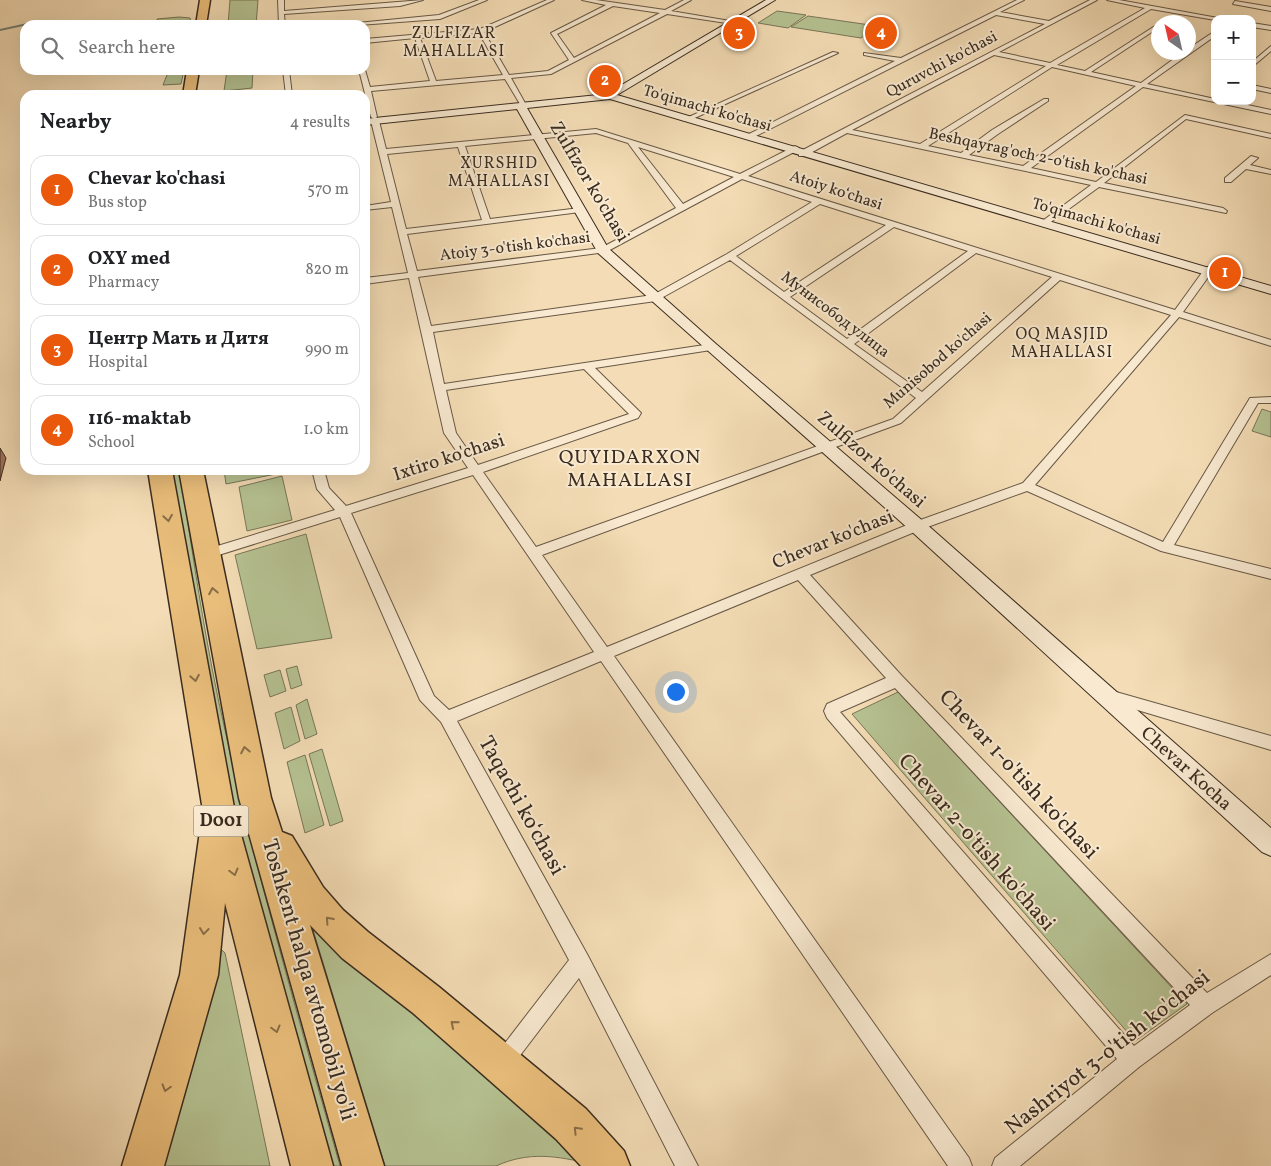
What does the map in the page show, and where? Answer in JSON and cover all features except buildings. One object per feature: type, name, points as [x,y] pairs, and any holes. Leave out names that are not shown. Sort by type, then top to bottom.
[{"type":"highway","points":[[202,20],[205,0]]},
{"type":"highway","points":[[191,90],[192,75]]},
{"type":"highway","name":"Toshkent halqa avtomobil yo'li","points":[[161,475],[219,813],[312,1166]]},
{"type":"highway","name":"Toshkent halqa avtomobil yo'li","points":[[192,475],[255,798],[362,1166]]},
{"type":"highway","points":[[255,798],[290,865],[311,899],[330,922],[355,945],[426,1000],[571,1124],[609,1166]]},
{"type":"highway","points":[[143,1166],[199,975],[219,813]]},
{"type":"main road","points":[[730,22],[762,0]]},
{"type":"main road","points":[[370,120],[607,95],[730,22],[771,0]]},
{"type":"main road","name":"To'qimachi ko'chasi","points":[[607,95],[1271,288]]},
{"type":"main road","name":"Zulfizor ko'chasi","points":[[522,105],[603,250],[711,347],[917,526],[1101,693]]},
{"type":"main road","name":"To'qimachi ko'chasi","points":[[688,119],[751,135],[799,151]]},
{"type":"main road","name":"Chevar Kocha","points":[[1101,693],[1271,844]]},
{"type":"street","points":[[281,0],[282,20]]},
{"type":"street","points":[[344,4],[351,0]]},
{"type":"street","points":[[281,13],[344,4],[400,4],[420,0]]},
{"type":"street","points":[[370,23],[440,17],[484,0]]},
{"type":"street","points":[[370,41],[481,31],[551,0]]},
{"type":"street","points":[[585,0],[730,22]]},
{"type":"street","points":[[572,61],[554,33],[621,0]]},
{"type":"street","points":[[363,75],[367,89],[549,73],[688,0]]},
{"type":"street","points":[[751,135],[1021,0]]},
{"type":"street","name":"Quruvchi ko'chasi","points":[[799,151],[846,131],[1094,0]]},
{"type":"street","points":[[1110,0],[1211,18]]},
{"type":"street","points":[[1235,3],[1271,9]]},
{"type":"street","points":[[344,4],[349,20]]},
{"type":"street","points":[[920,147],[1150,7]]},
{"type":"street","points":[[995,13],[1050,23]]},
{"type":"street","points":[[1256,26],[1271,28]]},
{"type":"street","name":"Zulfizor ko'chasi","points":[[481,31],[522,105]]},
{"type":"street","points":[[1086,73],[1151,31]]},
{"type":"street","points":[[1196,46],[1211,36]]},
{"type":"street","points":[[417,37],[434,83]]},
{"type":"street","points":[[1256,61],[1271,48]]},
{"type":"street","points":[[688,119],[835,53]]},
{"type":"street","points":[[994,53],[1211,100]]},
{"type":"street","points":[[866,54],[904,60]]},
{"type":"street","points":[[1026,168],[1177,60]]},
{"type":"street","points":[[287,75],[288,90]]},
{"type":"street","points":[[1256,88],[1271,91]]},
{"type":"street","points":[[962,156],[995,132],[1046,100]]},
{"type":"street","points":[[1236,105],[1271,112]]},
{"type":"street","points":[[1045,223],[1097,183],[1134,158],[1185,117],[1271,136]]},
{"type":"street","points":[[370,120],[383,152],[427,330],[450,433],[961,1166]]},
{"type":"street","name":"Atoiy koʻchasi","points":[[383,152],[592,130],[1271,343]]},
{"type":"street","name":"Beshqayrag'och 2-o'tish ko'chasi","points":[[846,131],[1223,210]]},
{"type":"street","points":[[630,141],[681,208]]},
{"type":"street","points":[[461,144],[487,221]]},
{"type":"street","name":"Atoiy 3-o'tish ko'chasi","points":[[370,280],[603,250],[741,177],[799,151]]},
{"type":"street","points":[[1228,180],[1254,158]]},
{"type":"street","points":[[1245,166],[1271,172]]},
{"type":"street","points":[[427,330],[656,298],[819,202]]},
{"type":"street","points":[[370,207],[396,204]]},
{"type":"street","points":[[402,232],[580,210]]},
{"type":"street","points":[[785,296],[892,225]]},
{"type":"street","points":[[847,344],[974,250]]},
{"type":"street","name":"Мунисобод улица","points":[[730,256],[847,344],[923,398]]},
{"type":"street","name":"Chevar ko'chasi","points":[[447,718],[917,526],[1027,486],[1177,314],[1208,270]]},
{"type":"street","name":"Munisobod ko'chasi","points":[[825,446],[892,424],[1058,277]]},
{"type":"street","points":[[440,388],[711,347]]},
{"type":"street","name":"Ixtiro ko'chasi","points":[[206,554],[476,470],[634,416],[636,413],[587,366]]},
{"type":"street","points":[[1166,548],[1254,400],[1271,400]]},
{"type":"street","points":[[534,553],[825,446]]},
{"type":"street","name":"Taqachi koʻchasi","points":[[319,475],[323,489],[344,512],[428,700],[447,718],[580,961],[687,1166]]},
{"type":"street","points":[[1027,486],[1166,548],[1271,574]]},
{"type":"street","name":"Chevar 1-o'tish ko'chasi","points":[[800,573],[897,680],[1205,1006]]},
{"type":"street","name":"Chevar 2-o'tish ko'chasi","points":[[897,680],[833,708],[833,714],[1132,1060]]},
{"type":"street","name":"Zulfizor ko'chasi","points":[[1101,693],[1271,744]]},
{"type":"street","points":[[501,1063],[580,961]]},
{"type":"street","name":"Nashriyot 3-o'tish ko'chasi","points":[[1003,1166],[1132,1060],[1205,1006],[1271,964]]},
{"type":"green space","points":[[230,0],[258,0],[256,20],[228,20]]},
{"type":"green space","points":[[777,11],[806,15],[788,28],[758,23]]},
{"type":"green space","points":[[808,16],[877,26],[861,38],[791,27]]},
{"type":"green space","points":[[179,17],[190,18],[191,20],[157,20]]},
{"type":"green space","points":[[167,75],[183,75],[181,84],[163,85]]},
{"type":"green space","points":[[226,75],[253,75],[252,88],[224,90]]},
{"type":"green space","points":[[1262,409],[1271,412],[1271,437],[1252,431]]},
{"type":"green space","points":[[173,475],[181,475],[206,636],[238,789],[280,951],[340,1166],[327,1166],[241,849],[183,549]]},
{"type":"green space","points":[[225,475],[271,475],[226,484]]},
{"type":"green space","points":[[282,476],[292,520],[247,531],[239,487]]},
{"type":"green space","points":[[306,534],[332,638],[257,649],[235,555]]},
{"type":"green space","points":[[297,666],[302,685],[291,689],[286,669]]},
{"type":"green space","points":[[280,670],[286,691],[270,697],[264,675]]},
{"type":"green space","points":[[898,692],[1187,1004],[1135,1041],[852,714]]},
{"type":"green space","points":[[307,699],[317,734],[305,739],[296,705]]},
{"type":"green space","points":[[291,707],[300,741],[284,749],[275,713]]},
{"type":"green space","points":[[322,749],[343,821],[330,826],[309,754]]},
{"type":"green space","points":[[305,755],[324,825],[305,833],[287,762]]},
{"type":"green space","points":[[310,920],[591,1164],[543,1156],[520,1158],[496,1166],[385,1166]]},
{"type":"green space","points":[[222,950],[225,953],[270,1166],[160,1166],[175,1107]]},
{"type":"waterway","points":[[0,30],[20,26]]},
{"type":"place","name":"Центр Мать и Дитя","points":[[739,33]]},
{"type":"place","name":"116-maktab","points":[[881,33]]},
{"type":"place","name":"OXY med","points":[[605,81]]},
{"type":"place","name":"Chevar ko'chasi","points":[[1225,273]]},
{"type":"district","name":"ZULFIZAR MAHALLASI","points":[[454,43]]},
{"type":"district","name":"XURSHID MAHALLASI","points":[[499,173]]},
{"type":"district","name":"OQ MASJID MAHALLASI","points":[[1062,344]]},
{"type":"district","name":"QUYIDARXON MAHALLASI","points":[[630,470]]}]
